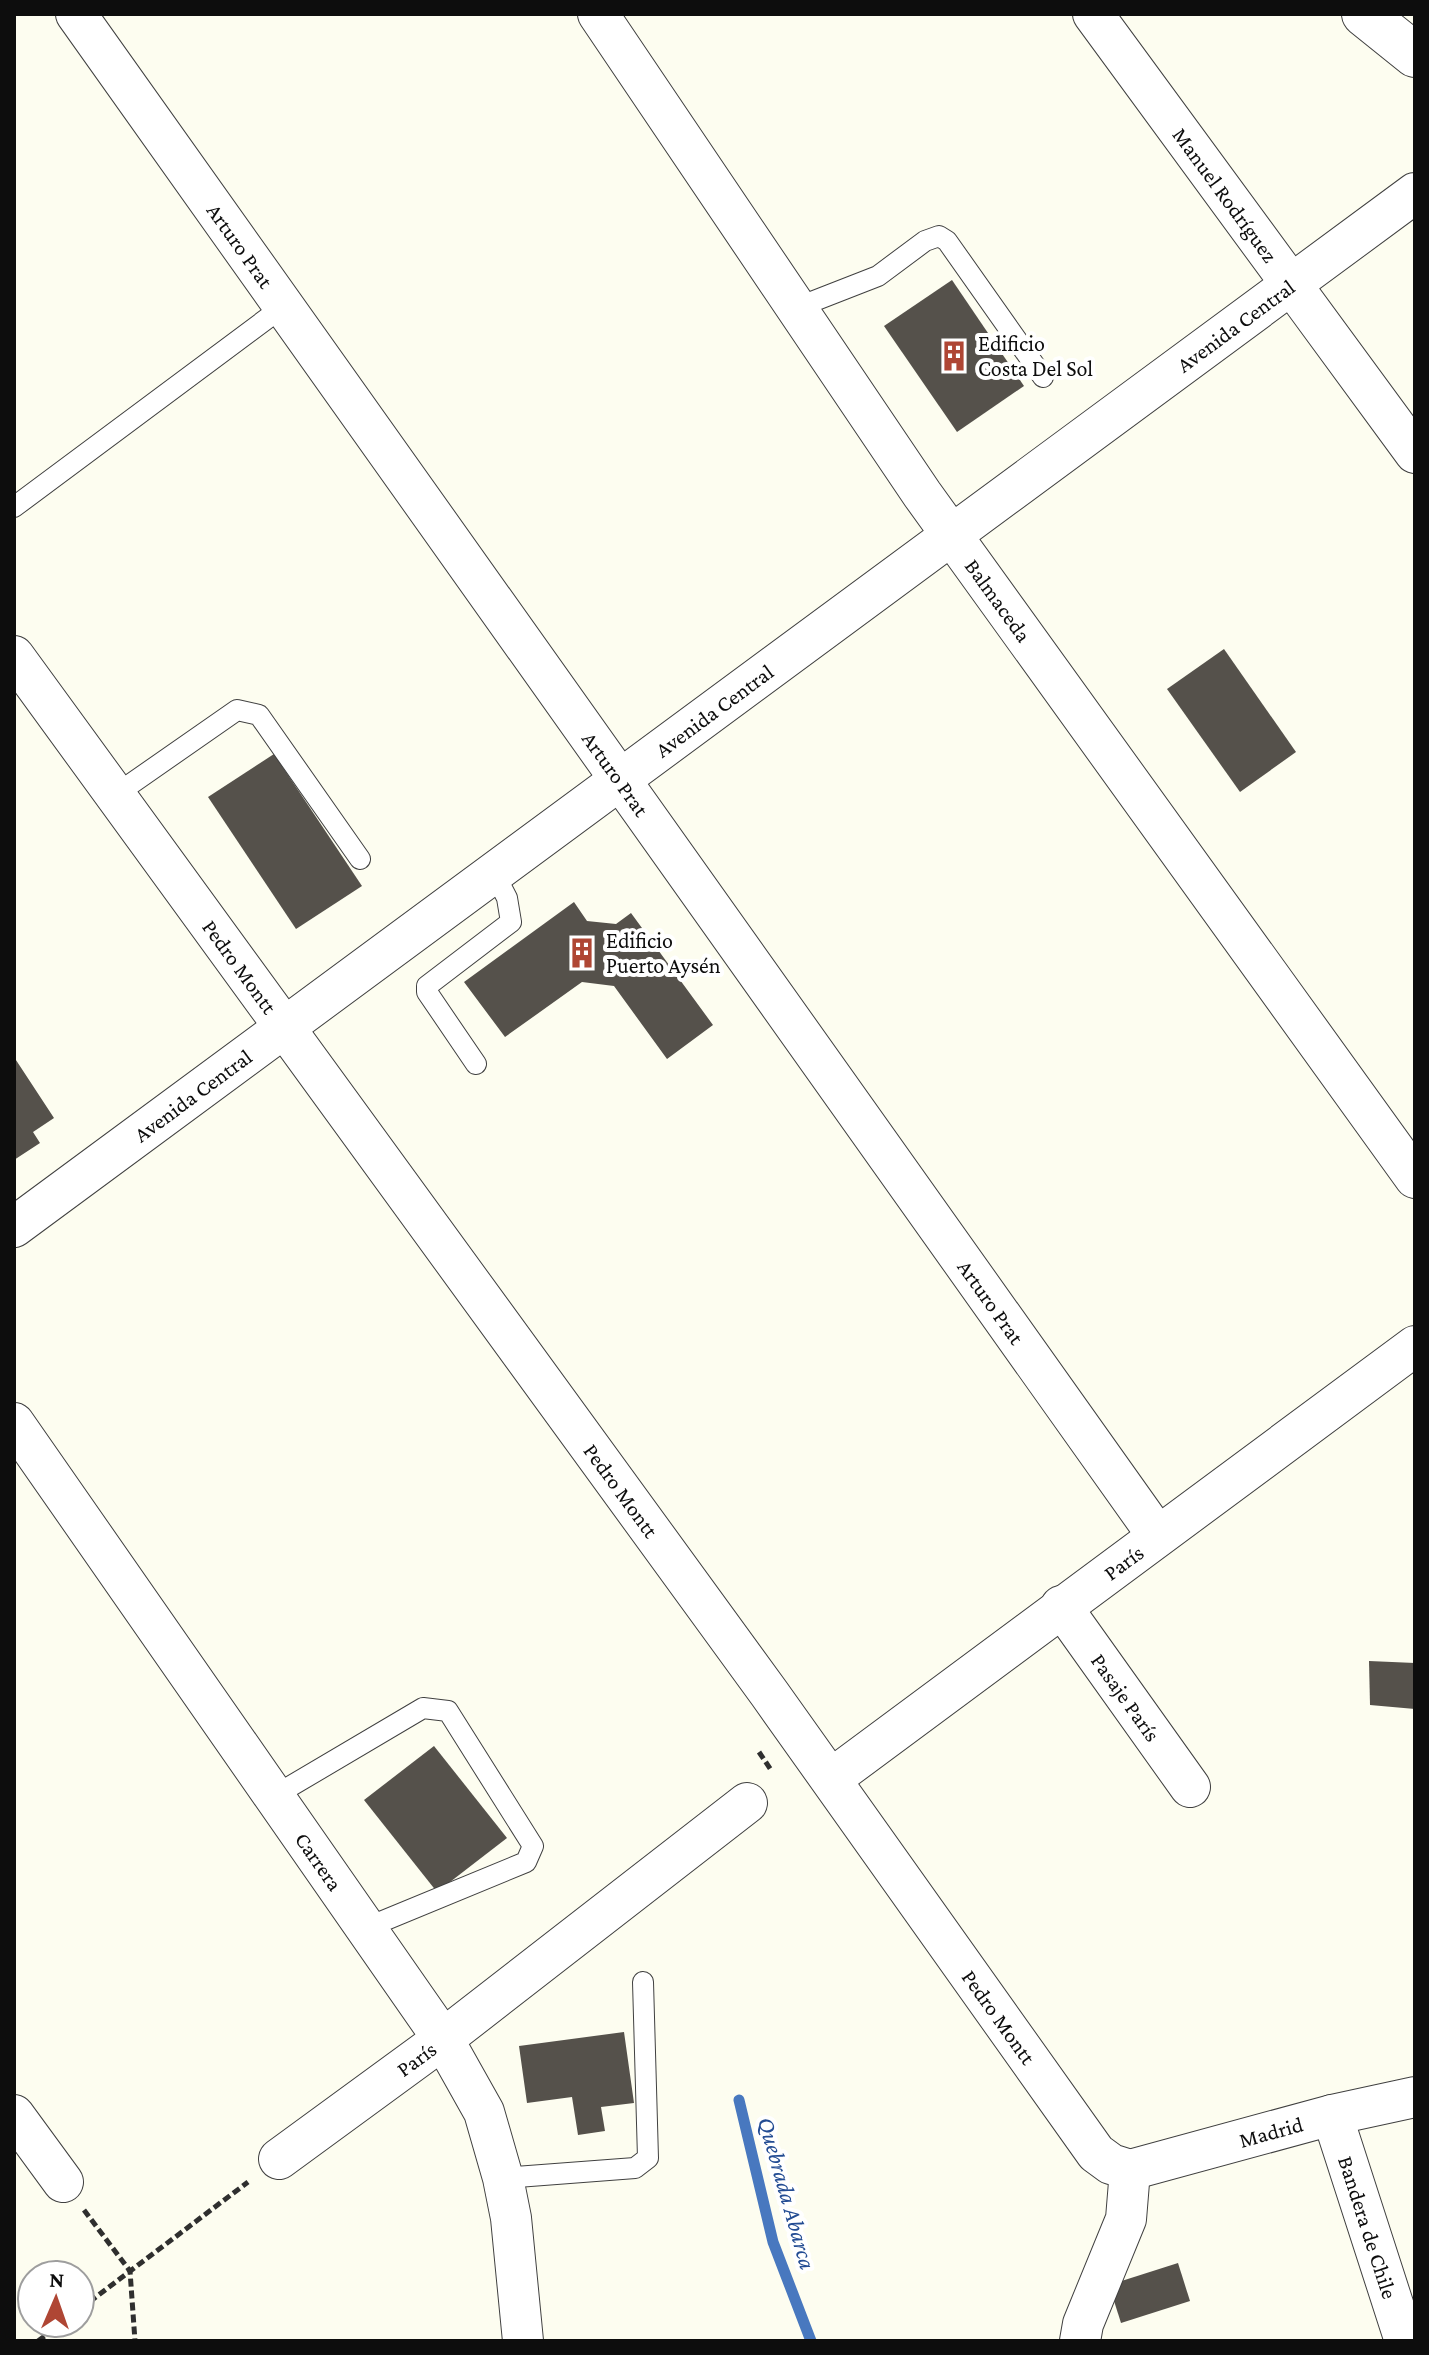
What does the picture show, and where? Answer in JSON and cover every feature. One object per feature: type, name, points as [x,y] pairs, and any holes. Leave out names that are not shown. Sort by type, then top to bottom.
[{"type":"street","name":"Arturo Prat","points":[[76,14],[1157,1535]]},
{"type":"street","name":"Balmaceda","points":[[598,14],[951,535],[1415,1178]]},
{"type":"street","name":"Manuel Rodríguez","points":[[1093,14],[1415,453]]},
{"type":"street","points":[[1364,14],[1415,55]]},
{"type":"street","name":"Avenida Central","points":[[14,1227],[1415,193]]},
{"type":"street","name":"Pedro Montt","points":[[14,656],[831,1779],[1096,2153],[1111,2164],[1130,2170]]},
{"type":"street","name":"París","points":[[831,1779],[1415,1346]]},
{"type":"street","name":"Carrera","points":[[14,1423],[443,2039],[484,2112],[511,2218],[523,2341]]},
{"type":"street","name":"Pasaje París","points":[[1061,1606],[1190,1787]]},
{"type":"street","name":"París","points":[[279,2159],[443,2039],[747,1803]]},
{"type":"street","name":"Madrid","points":[[1130,2170],[1332,2115],[1415,2097]]},
{"type":"street","points":[[14,2115],[63,2182]]},
{"type":"street","name":"Bandera de Chile","points":[[1332,2115],[1405,2341]]},
{"type":"street","points":[[1080,2341],[1083,2324],[1126,2219],[1130,2170]]},
{"type":"lane","points":[[796,308],[878,276],[925,241],[939,236],[947,241],[1043,377]]},
{"type":"lane","points":[[14,507],[284,306]]},
{"type":"lane","points":[[115,795],[237,710],[247,710],[259,715],[360,859]]},
{"type":"lane","points":[[476,1064],[427,992],[427,986],[511,922],[507,898],[493,871]]},
{"type":"lane","points":[[274,1796],[423,1708],[435,1707],[448,1711],[533,1846],[532,1855],[526,1862],[366,1928]]},
{"type":"lane","points":[[503,2178],[635,2168],[648,2158],[643,1982]]},
{"type":"path","points":[[96,2297],[279,2159]]},
{"type":"path","points":[[63,2182],[130,2271],[135,2341]]},
{"type":"building","name":"Edificio Costa Del Sol","points":[[952,280],[1024,386],[957,432],[884,326]]},
{"type":"building","points":[[1224,649],[1296,752],[1240,792],[1167,689]]},
{"type":"building","points":[[274,754],[362,886],[296,929],[208,797]]},
{"type":"building","name":"Edificio Puerto Aysén","points":[[574,902],[587,921],[616,924],[631,913],[713,1025],[667,1059],[614,986],[582,982],[505,1037],[464,982]]},
{"type":"building","points":[[14,1057],[54,1118],[33,1132],[40,1143],[14,1160]]},
{"type":"building","points":[[1369,1661],[1415,1663],[1415,1709],[1370,1705]]},
{"type":"building","points":[[434,1746],[507,1838],[437,1892],[364,1800]]},
{"type":"building","points":[[624,2032],[634,2103],[601,2107],[605,2131],[578,2135],[572,2097],[527,2103],[519,2046]]},
{"type":"building","points":[[1178,2263],[1190,2301],[1121,2323],[1109,2285]]},
{"type":"waterway","name":"Quebrada Abarca","points":[[739,2100],[773,2242],[811,2341]]},
{"type":"place","name":"Edificio Costa Del Sol","points":[[954,356]]},
{"type":"place","name":"Edificio Puerto Aysén","points":[[582,953]]}]
